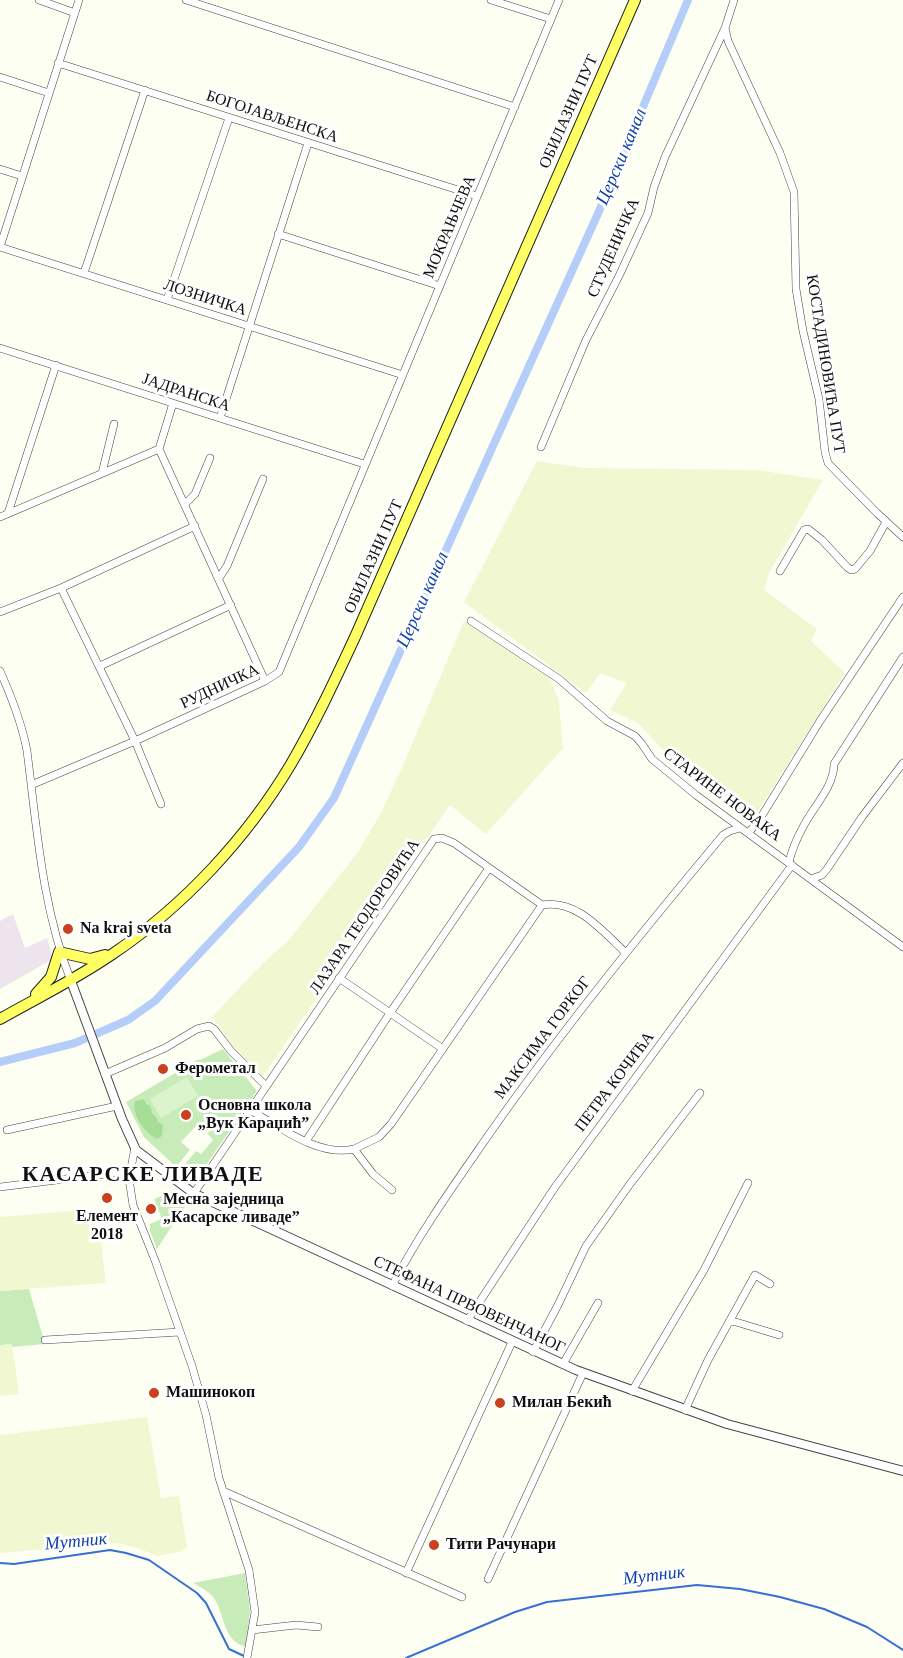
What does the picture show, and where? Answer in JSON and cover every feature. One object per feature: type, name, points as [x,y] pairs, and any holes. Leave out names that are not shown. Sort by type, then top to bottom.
[{"type":"main road","name":"ОБИЛАЗНИ ПУТ","points":[[0,1019],[71,981],[114,953],[182,897],[234,842],[277,785],[311,728],[355,637],[635,0]]},
{"type":"main road","points":[[32,1001],[51,977],[59,952],[90,959],[114,953]]},
{"type":"street","points":[[39,0],[75,13]]},
{"type":"street","points":[[0,247],[79,0]]},
{"type":"street","points":[[186,0],[515,107]]},
{"type":"street","points":[[491,0],[551,19]]},
{"type":"street","name":"МОКРАЊЧЕВА","points":[[364,464],[559,0]]},
{"type":"street","points":[[726,28],[734,0]]},
{"type":"street","name":"СТУДЕНИЧКА","points":[[541,447],[586,340],[648,213],[654,187],[665,157],[726,28]]},
{"type":"street","name":"КОСТАДИНОВИЋА ПУТ","points":[[726,28],[728,41],[780,153],[794,192],[796,289],[819,399],[828,463],[903,537]]},
{"type":"street","name":"БОГОЈАВЉЕНСКА","points":[[58,63],[477,196]]},
{"type":"street","points":[[0,77],[49,93]]},
{"type":"street","points":[[84,273],[145,90]]},
{"type":"street","points":[[167,300],[229,117]]},
{"type":"street","points":[[220,418],[308,142]]},
{"type":"street","points":[[0,169],[22,176]]},
{"type":"street","points":[[278,234],[440,286]]},
{"type":"street","name":"ЛОЗНИЧКА","points":[[0,247],[403,375]]},
{"type":"street","name":"ЈАДРАНСКА","points":[[0,348],[364,464]]},
{"type":"street","points":[[8,513],[56,365]]},
{"type":"street","points":[[173,403],[159,449],[265,681]]},
{"type":"street","points":[[102,473],[114,424]]},
{"type":"street","points":[[0,517],[159,449]]},
{"type":"street","points":[[185,504],[195,494],[210,458]]},
{"type":"street","name":"РУДНИЧКА","points":[[32,785],[135,741],[265,681],[279,672],[364,464]]},
{"type":"street","points":[[219,578],[227,566],[263,478]]},
{"type":"street","points":[[780,571],[804,530],[808,529],[818,536],[847,567],[851,570],[855,569],[870,551],[886,522]]},
{"type":"street","points":[[0,612],[61,588],[195,526]]},
{"type":"street","points":[[61,588],[135,741],[161,804]]},
{"type":"street","points":[[749,832],[758,822],[820,721],[903,597]]},
{"type":"street","points":[[100,666],[231,605]]},
{"type":"street","name":"СТАРИНЕ НОВАКА","points":[[471,621],[560,680],[607,721],[635,736],[652,759],[696,795],[732,819],[761,844],[791,863],[903,947]]},
{"type":"street","name":"ПЕТРА КОЧИЋА","points":[[467,1321],[555,1186],[791,863],[794,845],[802,827],[832,779],[837,758],[903,657]]},
{"type":"street","points":[[0,671],[22,727],[32,785],[47,905],[59,952],[71,981]]},
{"type":"street","points":[[811,879],[822,875],[827,869],[862,817],[903,763]]},
{"type":"street","name":"МАКСИМА ГОРКОГ","points":[[392,1286],[419,1238],[547,1052],[723,835],[740,828]]},
{"type":"street","name":"ЛАЗАРА ТЕОДОРОВИЋА","points":[[194,1194],[434,839],[447,840],[542,905]]},
{"type":"street","points":[[306,1141],[489,868]]},
{"type":"street","points":[[250,1110],[306,1141],[337,1150],[354,1149],[373,1141],[384,1133],[542,905],[557,904],[571,907],[626,953]]},
{"type":"street","points":[[339,978],[443,1049]]},
{"type":"street","name":"СТЕФАНА ПРВОВЕНЧАНОГ","points":[[71,981],[117,1106],[135,1147],[144,1157],[194,1194],[533,1352],[584,1373],[685,1410],[755,1432],[903,1471]]},
{"type":"street","points":[[105,1074],[165,1048],[197,1029],[209,1026],[240,1062],[266,1086]]},
{"type":"street","points":[[533,1352],[586,1246],[700,1093]]},
{"type":"street","points":[[7,1130],[117,1106]]},
{"type":"street","points":[[135,1147],[129,1188],[133,1205],[180,1332],[206,1415],[224,1491],[249,1570],[255,1612],[247,1658]]},
{"type":"street","points":[[354,1149],[373,1174],[392,1190]]},
{"type":"street","points":[[0,1187],[130,1171]]},
{"type":"street","points":[[632,1391],[704,1270],[748,1183]]},
{"type":"street","points":[[685,1410],[696,1384],[755,1275],[770,1284]]},
{"type":"street","points":[[562,1364],[598,1303]]},
{"type":"street","points":[[729,1322],[779,1335]]},
{"type":"street","points":[[45,1340],[180,1332]]},
{"type":"street","points":[[406,1573],[512,1342]]},
{"type":"street","points":[[488,1579],[584,1373]]},
{"type":"street","points":[[224,1491],[462,1597]]},
{"type":"street","points":[[252,1630],[296,1625],[318,1627]]},
{"type":"shaded area","points":[[13,914],[25,948],[47,938],[53,959],[0,989],[0,921]]},
{"type":"green space","points":[[537,461],[584,468],[757,470],[823,480],[769,573],[764,590],[817,629],[811,641],[845,673],[749,825],[713,796],[661,748],[638,723],[610,710],[627,683],[600,673],[586,693],[464,602]]},
{"type":"green space","points":[[464,621],[550,678],[559,702],[563,748],[486,834],[450,805],[263,1076],[234,1047],[212,1017],[263,963],[288,941],[358,852],[381,813]]},
{"type":"green space","name":"Основна школа „Вук Караџић”","points":[[223,1049],[257,1091],[195,1181],[199,1173],[194,1170],[189,1177],[180,1170],[196,1151],[201,1154],[213,1140],[205,1127],[202,1129],[197,1125],[181,1142],[190,1150],[176,1167],[144,1137],[126,1102],[199,1059]]},
{"type":"green space","points":[[187,1077],[198,1096],[161,1118],[150,1099]]},
{"type":"green space","points":[[144,1099],[147,1105],[150,1105],[158,1122],[163,1125],[162,1136],[157,1139],[144,1128],[135,1112],[135,1101]]},
{"type":"green space","points":[[173,1191],[189,1200],[157,1249],[150,1231],[150,1224],[162,1219],[154,1199]]},
{"type":"green space","points":[[85,1210],[89,1220],[90,1243],[101,1242],[106,1283],[0,1291],[0,1217]]},
{"type":"green space","points":[[29,1289],[45,1344],[12,1347],[12,1344],[0,1345],[0,1291]]},
{"type":"green space","points":[[12,1344],[19,1394],[0,1396],[0,1345]]},
{"type":"green space","points":[[147,1417],[161,1498],[179,1496],[187,1548],[183,1551],[157,1556],[116,1543],[0,1553],[0,1435]]},
{"type":"green space","points":[[245,1573],[250,1611],[246,1647],[238,1644],[228,1633],[213,1597],[193,1583]]},
{"type":"waterway","name":"Церски канал","points":[[0,1062],[75,1043],[128,1020],[155,1001],[299,847],[334,798],[600,209],[688,0]]},
{"type":"waterway","name":"Мутник","points":[[0,1563],[14,1564],[110,1550],[149,1560],[197,1593],[206,1603],[229,1649],[244,1656]]},
{"type":"waterway","name":"Мутник","points":[[406,1658],[515,1612],[547,1602],[697,1585],[740,1589],[824,1609],[867,1627],[903,1650]]},
{"type":"place","name":"Na kraj sveta","points":[[68,929]]},
{"type":"place","name":"Ферометал","points":[[163,1069]]},
{"type":"place","name":"Основна школа „Вук Караџић”","points":[[186,1115]]},
{"type":"place","name":"Елемент 2018","points":[[107,1198]]},
{"type":"place","name":"Месна заједница „Касарске ливаде”","points":[[151,1209]]},
{"type":"place","name":"Машинокоп","points":[[154,1393]]},
{"type":"place","name":"Милан Бекић","points":[[500,1403]]},
{"type":"place","name":"Тити Рачунари","points":[[434,1545]]},
{"type":"district","name":"КАСАРСКЕ ЛИВАДЕ","points":[[143,1175]]}]
